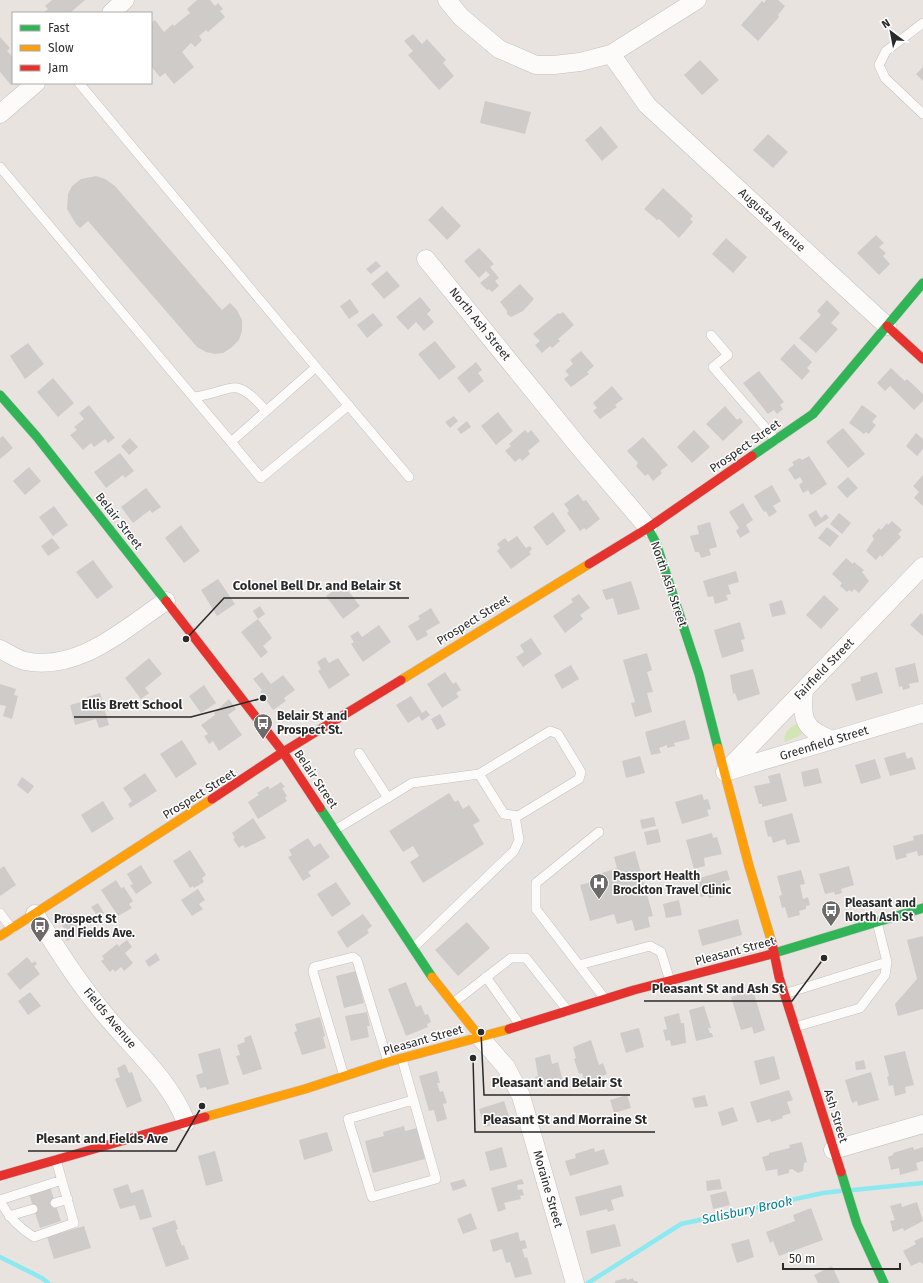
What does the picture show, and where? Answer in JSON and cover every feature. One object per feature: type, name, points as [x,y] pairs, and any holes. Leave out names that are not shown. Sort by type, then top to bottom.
[{"type":"street","points":[[112,12],[125,0]]},
{"type":"street","points":[[447,0],[461,17],[499,49],[536,65],[574,63],[611,54],[697,0]]},
{"type":"street","name":"Augusta Avenue","points":[[611,54],[647,105],[923,359]]},
{"type":"street","points":[[0,114],[35,84]]},
{"type":"street","name":"North Ash Street","points":[[426,259],[580,448],[648,528],[656,543],[699,674],[749,866],[775,953]]},
{"type":"street","name":"Prospect Street","points":[[0,936],[181,818],[239,783],[283,752],[648,528],[813,414],[923,283]]},
{"type":"street","name":"Belair Street","points":[[0,395],[36,436],[166,600],[283,752],[426,969],[479,1036]]},
{"type":"street","name":"Fairfield Street","points":[[725,772],[923,566]]},
{"type":"street","points":[[0,649],[23,661],[44,663],[62,661],[92,651],[166,600]]},
{"type":"street","points":[[804,690],[803,716],[808,725],[817,734],[833,740]]},
{"type":"street","name":"Greenfield Street","points":[[725,772],[923,713]]},
{"type":"street","name":"Pleasant Street","points":[[0,1176],[605,999],[775,953],[923,908]]},
{"type":"street","name":"Fields Avenue","points":[[35,914],[65,962],[106,1016],[146,1060],[179,1104],[186,1122]]},
{"type":"street","name":"Ash Street","points":[[775,953],[779,977],[784,994],[848,1198],[867,1247],[884,1283]]},
{"type":"street","name":"Moraine Street","points":[[479,1036],[506,1067],[521,1096],[575,1283]]},
{"type":"street","points":[[833,1150],[923,1124]]},
{"type":"lane","points":[[923,23],[886,51],[879,65],[885,78],[923,114]]},
{"type":"lane","points":[[80,84],[409,477]]},
{"type":"lane","points":[[0,167],[261,478],[349,405]]},
{"type":"lane","points":[[711,335],[728,355],[713,367],[776,440]]},
{"type":"lane","points":[[231,442],[316,367]]},
{"type":"lane","points":[[194,397],[212,394],[224,389],[235,387],[244,389],[251,394],[266,411]]},
{"type":"lane","points":[[335,830],[412,783],[479,774],[550,731],[558,734],[581,772],[579,779],[518,816],[504,814],[479,774]]},
{"type":"lane","points":[[359,753],[388,798]]},
{"type":"lane","points":[[413,948],[514,851],[519,840],[515,816]]},
{"type":"lane","points":[[600,832],[536,884],[536,909],[605,999]]},
{"type":"lane","points":[[0,913],[12,929]]},
{"type":"lane","points":[[795,1027],[860,1008],[885,975],[887,962],[877,922]]},
{"type":"lane","points":[[579,965],[650,946],[661,952],[670,981]]},
{"type":"lane","points":[[344,1076],[313,972],[314,967],[353,957],[357,960],[388,1062]]},
{"type":"lane","points":[[453,1003],[511,958],[526,958],[568,1010]]},
{"type":"lane","points":[[784,994],[887,962]]},
{"type":"lane","points":[[486,977],[520,1025]]},
{"type":"lane","points":[[402,1059],[436,1179],[372,1197],[348,1119],[413,1100]]},
{"type":"lane","points":[[56,1160],[68,1199],[74,1223],[34,1237],[22,1230],[9,1216],[0,1200],[62,1180]]},
{"type":"lane","points":[[55,1203],[68,1199]]},
{"type":"lane","points":[[9,1216],[33,1209]]},
{"type":"green space","points":[[797,724],[802,730],[801,735],[785,742],[784,739],[787,731]]},
{"type":"building","points":[[52,0],[85,0],[71,12],[44,12],[48,9],[45,6]]},
{"type":"building","points":[[197,0],[210,0],[215,6],[218,3],[223,9],[220,11],[225,17],[208,32],[206,30],[199,36],[202,40],[195,47],[191,43],[182,52],[194,67],[174,84],[165,73],[160,77],[152,67],[152,22],[155,20],[164,32],[190,13],[187,9]]},
{"type":"building","points":[[766,0],[778,0],[785,6],[778,15],[779,17],[758,41],[741,25],[762,1],[764,3]]},
{"type":"building","points":[[413,34],[422,44],[427,39],[446,60],[443,63],[454,76],[439,90],[408,55],[413,51],[404,41]]},
{"type":"building","points":[[0,37],[10,48],[7,51],[12,56],[11,85],[0,72]]},
{"type":"building","points":[[700,60],[719,80],[702,95],[684,75]]},
{"type":"building","points":[[923,67],[923,81],[916,74]]},
{"type":"building","points":[[485,101],[531,112],[525,134],[480,123]]},
{"type":"building","points":[[601,126],[618,147],[602,161],[585,140]]},
{"type":"building","points":[[768,134],[788,152],[773,168],[753,150]]},
{"type":"building","points":[[96,176],[105,179],[115,186],[222,310],[230,303],[237,310],[242,320],[242,331],[239,340],[231,348],[223,353],[215,354],[206,352],[197,347],[88,221],[80,228],[76,224],[67,209],[68,194],[72,186],[81,179]]},
{"type":"building","points":[[663,188],[693,216],[690,219],[693,222],[679,238],[659,219],[657,220],[644,209]]},
{"type":"building","points":[[442,206],[461,226],[447,240],[428,220]]},
{"type":"building","points":[[876,235],[884,243],[879,247],[886,253],[883,256],[890,264],[879,275],[857,253]]},
{"type":"building","points":[[726,238],[747,257],[733,273],[712,254]]},
{"type":"building","points":[[479,248],[494,264],[490,267],[499,278],[495,281],[499,286],[492,292],[489,289],[487,290],[480,283],[490,275],[486,271],[479,278],[464,261]]},
{"type":"building","points":[[376,261],[381,266],[371,274],[366,269]]},
{"type":"building","points":[[387,271],[400,286],[384,299],[371,284]]},
{"type":"building","points":[[520,284],[534,299],[523,311],[511,317],[507,314],[507,311],[500,302]]},
{"type":"building","points":[[420,297],[431,310],[427,314],[434,322],[424,331],[416,322],[408,330],[396,317]]},
{"type":"building","points":[[350,299],[359,312],[349,319],[340,306]]},
{"type":"building","points":[[827,300],[840,313],[831,323],[838,329],[816,353],[799,338],[821,315],[817,311]]},
{"type":"building","points":[[563,312],[574,325],[558,339],[560,341],[552,348],[550,346],[542,353],[535,345],[540,341],[533,334],[558,313],[560,314]]},
{"type":"building","points":[[373,313],[383,325],[367,338],[357,325]]},
{"type":"building","points":[[435,341],[456,367],[439,380],[418,354]]},
{"type":"building","points":[[28,343],[44,364],[25,379],[10,356]]},
{"type":"building","points":[[794,344],[812,362],[807,368],[810,371],[802,380],[780,359]]},
{"type":"building","points":[[581,351],[594,366],[587,372],[589,374],[571,387],[564,379],[569,375],[565,371],[573,364],[570,360]]},
{"type":"building","points":[[476,362],[482,370],[478,373],[484,381],[469,393],[457,378]]},
{"type":"building","points":[[891,368],[905,381],[907,379],[923,394],[923,401],[914,410],[890,386],[885,391],[877,383]]},
{"type":"building","points":[[759,371],[784,402],[780,405],[783,409],[777,414],[774,410],[768,414],[743,383]]},
{"type":"building","points":[[53,378],[74,403],[58,417],[37,392]]},
{"type":"building","points":[[612,386],[623,399],[615,405],[617,407],[600,419],[593,411],[597,408],[593,403]]},
{"type":"building","points":[[89,405],[115,438],[108,443],[105,439],[94,447],[91,443],[83,450],[70,435],[77,430],[74,427],[84,419],[79,413]]},
{"type":"building","points":[[862,405],[877,416],[872,422],[876,425],[869,434],[866,432],[864,434],[849,423]]},
{"type":"building","points":[[725,406],[737,420],[740,418],[743,422],[723,441],[706,424]]},
{"type":"building","points":[[498,412],[513,431],[496,445],[481,426]]},
{"type":"building","points":[[454,416],[458,421],[450,428],[445,422]]},
{"type":"building","points":[[467,421],[471,427],[461,434],[457,429]]},
{"type":"building","points":[[843,428],[865,454],[848,468],[826,442]]},
{"type":"building","points":[[525,430],[528,433],[531,430],[540,441],[528,451],[530,454],[522,461],[520,458],[515,462],[505,451],[511,446],[509,444]]},
{"type":"building","points":[[694,430],[710,447],[692,463],[677,447]]},
{"type":"building","points":[[916,433],[923,439],[923,449],[917,456],[906,446]]},
{"type":"building","points":[[3,436],[13,448],[0,459],[0,438]]},
{"type":"building","points":[[643,437],[668,465],[660,471],[662,473],[653,481],[648,474],[645,476],[636,466],[638,463],[627,451]]},
{"type":"building","points":[[130,438],[138,447],[129,455],[121,446]]},
{"type":"building","points":[[120,453],[134,471],[125,478],[123,475],[106,488],[94,472]]},
{"type":"building","points":[[809,456],[827,484],[811,495],[808,490],[803,493],[799,485],[803,482],[800,477],[795,480],[788,469],[794,465],[792,462],[800,458],[802,460]]},
{"type":"building","points":[[29,467],[41,481],[25,495],[13,481]]},
{"type":"building","points":[[923,475],[923,506],[914,498],[919,492],[913,486]]},
{"type":"building","points":[[848,477],[858,488],[847,498],[837,487]]},
{"type":"building","points":[[772,485],[781,501],[773,506],[777,512],[769,517],[754,496]]},
{"type":"building","points":[[146,488],[161,507],[152,513],[150,510],[133,523],[121,507]]},
{"type":"building","points":[[578,494],[583,501],[586,500],[600,519],[586,530],[584,528],[580,531],[567,513],[569,511],[564,504]]},
{"type":"building","points":[[743,503],[753,520],[746,525],[750,532],[740,538],[736,531],[739,528],[729,512]]},
{"type":"building","points":[[54,506],[68,525],[53,536],[39,517]]},
{"type":"building","points":[[816,510],[821,518],[826,514],[829,518],[815,527],[808,515]]},
{"type":"building","points":[[553,512],[566,531],[547,546],[533,527]]},
{"type":"building","points":[[839,513],[851,523],[842,534],[830,524]]},
{"type":"building","points":[[892,521],[902,530],[898,534],[901,537],[882,557],[880,555],[876,560],[866,551],[874,539],[872,536],[879,528],[881,530],[887,523],[888,525]]},
{"type":"building","points":[[710,522],[717,547],[709,549],[711,555],[701,558],[699,552],[695,552],[690,536],[699,534],[697,526]]},
{"type":"building","points":[[181,525],[200,551],[184,563],[165,538]]},
{"type":"building","points":[[827,527],[839,536],[830,547],[818,538]]},
{"type":"building","points":[[517,536],[526,548],[530,546],[532,549],[529,552],[531,554],[511,569],[497,551],[500,548],[497,544],[505,538],[508,542]]},
{"type":"building","points":[[52,538],[60,548],[48,556],[41,546]]},
{"type":"building","points":[[846,558],[864,570],[862,572],[869,581],[859,593],[854,589],[852,592],[849,590],[847,592],[840,586],[842,583],[832,574]]},
{"type":"building","points":[[93,560],[113,587],[97,599],[76,572]]},
{"type":"building","points":[[736,571],[739,582],[728,585],[731,594],[726,595],[728,600],[715,604],[713,596],[708,597],[703,581]]},
{"type":"building","points":[[218,579],[235,604],[217,616],[201,590]]},
{"type":"building","points":[[631,581],[640,609],[618,615],[613,598],[606,600],[602,590]]},
{"type":"building","points":[[343,584],[360,606],[343,619],[326,596]]},
{"type":"building","points":[[579,594],[590,608],[580,615],[583,619],[565,633],[553,616],[573,602],[571,599]]},
{"type":"building","points":[[824,595],[839,609],[821,629],[806,615]]},
{"type":"building","points":[[782,600],[786,614],[772,617],[769,604]]},
{"type":"building","points":[[260,606],[265,614],[258,619],[253,611]]},
{"type":"building","points":[[431,608],[440,623],[426,631],[428,635],[417,641],[408,626],[420,619],[418,616]]},
{"type":"building","points":[[921,613],[923,615],[923,636],[910,625]]},
{"type":"building","points":[[258,619],[272,638],[263,646],[268,652],[261,658],[241,632]]},
{"type":"building","points":[[740,622],[745,639],[741,640],[744,651],[722,658],[714,630]]},
{"type":"building","points":[[379,625],[391,642],[363,662],[351,644],[354,642],[350,636],[358,631],[362,637]]},
{"type":"building","points":[[531,638],[542,654],[523,667],[516,657],[524,652],[520,645]]},
{"type":"building","points":[[647,653],[652,670],[647,672],[653,692],[647,693],[652,712],[635,717],[631,703],[635,702],[623,660]]},
{"type":"building","points":[[325,657],[329,663],[338,658],[350,675],[329,689],[318,671],[321,669],[317,662]]},
{"type":"building","points":[[149,658],[162,674],[145,688],[149,693],[141,699],[125,678]]},
{"type":"building","points":[[915,663],[919,682],[909,684],[910,688],[903,690],[902,686],[899,687],[895,668]]},
{"type":"building","points":[[571,665],[579,679],[562,689],[554,675]]},
{"type":"building","points":[[753,669],[760,694],[738,701],[735,693],[733,694],[730,675]]},
{"type":"building","points":[[262,672],[271,684],[283,675],[295,690],[284,698],[286,701],[273,710],[260,692],[262,690],[253,679]]},
{"type":"building","points":[[445,672],[453,684],[456,682],[461,690],[456,693],[459,697],[442,708],[427,684]]},
{"type":"building","points":[[877,672],[883,693],[856,701],[851,684],[861,681],[860,677]]},
{"type":"building","points":[[0,684],[16,689],[14,695],[18,696],[12,719],[3,716],[6,706],[0,705]]},
{"type":"building","points":[[204,685],[216,703],[201,713],[189,696]]},
{"type":"building","points":[[100,693],[109,725],[99,728],[96,719],[75,725],[70,705],[88,700],[87,697]]},
{"type":"building","points":[[411,696],[422,713],[426,710],[430,715],[422,721],[419,716],[408,723],[396,705]]},
{"type":"building","points":[[229,699],[236,709],[228,715],[242,735],[219,751],[213,741],[209,744],[204,736],[208,734],[201,725],[215,715],[214,713]]},
{"type":"building","points":[[440,714],[446,725],[437,730],[431,719]]},
{"type":"building","points":[[685,720],[690,739],[674,743],[675,746],[667,748],[667,745],[659,748],[661,753],[651,755],[645,732]]},
{"type":"building","points":[[182,740],[197,764],[176,778],[160,754]]},
{"type":"building","points":[[905,752],[907,759],[912,757],[916,769],[890,776],[884,758]]},
{"type":"building","points":[[640,756],[645,773],[626,778],[622,761]]},
{"type":"building","points":[[875,759],[881,778],[861,784],[855,765]]},
{"type":"building","points":[[818,768],[822,783],[804,787],[801,772]]},
{"type":"building","points":[[145,773],[157,791],[130,808],[128,804],[132,801],[123,788]]},
{"type":"building","points":[[780,773],[787,801],[762,807],[762,804],[759,804],[754,786],[770,783],[768,776]]},
{"type":"building","points":[[22,777],[34,786],[28,794],[17,785]]},
{"type":"building","points":[[281,782],[285,787],[282,788],[287,796],[285,797],[287,801],[258,819],[248,802],[259,795],[257,793],[268,786],[270,789]]},
{"type":"building","points":[[449,793],[455,802],[458,800],[463,809],[469,805],[480,821],[473,825],[484,844],[423,883],[410,862],[419,856],[413,846],[403,852],[389,831]]},
{"type":"building","points":[[702,794],[704,800],[708,799],[711,809],[707,810],[709,816],[682,824],[675,802]]},
{"type":"building","points":[[103,801],[114,819],[92,833],[81,815]]},
{"type":"building","points":[[792,813],[800,842],[787,845],[785,839],[773,843],[771,836],[768,837],[764,821]]},
{"type":"building","points":[[654,817],[656,826],[642,829],[640,820]]},
{"type":"building","points":[[253,818],[266,838],[245,848],[243,845],[239,848],[233,839],[235,838],[232,833]]},
{"type":"building","points":[[658,829],[661,842],[647,845],[644,832]]},
{"type":"building","points":[[712,833],[713,838],[717,837],[722,854],[704,858],[705,866],[694,869],[686,840]]},
{"type":"building","points":[[923,834],[923,855],[918,856],[917,851],[906,854],[907,857],[896,860],[893,846],[914,840],[913,836]]},
{"type":"building","points":[[308,838],[314,847],[320,843],[330,857],[308,872],[311,876],[303,881],[288,857],[292,855],[289,850]]},
{"type":"building","points":[[190,850],[206,875],[202,878],[204,882],[194,888],[193,886],[190,888],[173,861]]},
{"type":"building","points":[[635,851],[653,916],[648,917],[650,927],[635,931],[632,920],[617,924],[614,914],[590,921],[580,885],[603,879],[602,873],[617,868],[614,857]]},
{"type":"building","points":[[141,865],[152,883],[136,894],[130,885],[133,884],[127,874]]},
{"type":"building","points":[[4,866],[16,885],[0,896],[0,869]]},
{"type":"building","points":[[849,866],[854,885],[841,889],[842,893],[835,895],[834,892],[825,894],[819,874]]},
{"type":"building","points":[[727,870],[730,880],[724,881],[727,891],[709,898],[708,895],[701,897],[696,879]]},
{"type":"building","points":[[801,870],[805,884],[800,885],[803,899],[808,897],[810,905],[806,906],[806,909],[799,911],[800,915],[788,918],[785,907],[782,908],[779,896],[782,895],[777,876]]},
{"type":"building","points":[[116,880],[121,888],[124,887],[133,901],[129,904],[132,908],[118,916],[101,890]]},
{"type":"building","points":[[336,882],[351,904],[332,917],[317,894]]},
{"type":"building","points":[[198,889],[205,900],[199,904],[203,909],[192,916],[181,900]]},
{"type":"building","points":[[679,900],[682,915],[666,918],[663,904]]},
{"type":"building","points":[[98,903],[104,913],[98,917],[91,907]]},
{"type":"building","points":[[71,913],[82,932],[67,941],[62,932],[65,930],[59,920]]},
{"type":"building","points":[[363,914],[372,926],[367,930],[369,933],[347,948],[337,932]]},
{"type":"building","points":[[738,919],[742,935],[702,946],[698,930]]},
{"type":"building","points":[[467,922],[490,948],[458,976],[435,950]]},
{"type":"building","points":[[923,936],[923,1009],[898,1016],[895,1004],[917,979],[907,940]]},
{"type":"building","points":[[127,940],[132,947],[125,953],[133,963],[124,971],[121,967],[115,972],[113,969],[110,972],[101,961],[104,959],[102,956],[117,944],[122,950],[119,946]]},
{"type":"building","points":[[156,953],[160,960],[149,967],[145,961]]},
{"type":"building","points":[[27,957],[32,963],[35,961],[37,964],[34,966],[40,974],[20,990],[7,974]]},
{"type":"building","points":[[356,971],[364,1003],[344,1008],[336,976]]},
{"type":"building","points":[[406,982],[416,1007],[421,1005],[425,1015],[428,1014],[431,1022],[427,1024],[428,1027],[406,1036],[388,989]]},
{"type":"building","points":[[753,990],[765,1030],[754,1034],[752,1027],[741,1030],[731,997]]},
{"type":"building","points":[[30,992],[41,1006],[28,1015],[18,1001]]},
{"type":"building","points":[[704,1006],[711,1028],[708,1028],[713,1037],[696,1041],[689,1010]]},
{"type":"building","points":[[367,1012],[370,1026],[367,1026],[369,1037],[351,1041],[345,1016]]},
{"type":"building","points":[[679,1013],[681,1023],[684,1023],[686,1043],[671,1046],[670,1040],[666,1041],[663,1030],[667,1029],[664,1017]]},
{"type":"building","points":[[320,1017],[325,1036],[323,1037],[326,1048],[302,1055],[294,1032],[297,1031],[295,1024]]},
{"type":"building","points":[[639,1028],[644,1047],[626,1053],[620,1033]]},
{"type":"building","points":[[251,1035],[262,1069],[243,1075],[236,1056],[240,1055],[237,1045],[245,1042],[244,1038]]},
{"type":"building","points":[[591,1040],[599,1065],[603,1063],[607,1074],[585,1082],[582,1073],[579,1074],[574,1059],[576,1058],[573,1047]]},
{"type":"building","points":[[220,1048],[229,1084],[207,1090],[206,1087],[200,1088],[196,1075],[203,1073],[198,1054]]},
{"type":"building","points":[[905,1051],[914,1085],[905,1087],[906,1093],[895,1096],[893,1085],[889,1086],[887,1077],[889,1076],[884,1056]]},
{"type":"building","points":[[550,1054],[552,1064],[558,1062],[563,1082],[538,1088],[535,1077],[538,1076],[535,1058]]},
{"type":"building","points":[[774,1056],[780,1079],[760,1085],[754,1061]]},
{"type":"building","points":[[864,1060],[866,1069],[856,1070],[855,1062]]},
{"type":"building","points":[[125,1064],[129,1073],[132,1072],[142,1101],[127,1108],[115,1079],[120,1077],[117,1068]]},
{"type":"building","points":[[437,1071],[440,1083],[437,1083],[440,1092],[443,1091],[447,1103],[443,1104],[447,1119],[437,1122],[434,1110],[429,1111],[419,1076]]},
{"type":"building","points":[[871,1072],[879,1100],[858,1106],[857,1101],[852,1103],[845,1080]]},
{"type":"building","points":[[789,1090],[793,1100],[787,1102],[791,1113],[782,1116],[783,1118],[771,1122],[770,1119],[757,1123],[750,1102]]},
{"type":"building","points":[[627,1095],[631,1108],[614,1113],[610,1100]]},
{"type":"building","points":[[705,1095],[708,1106],[695,1108],[692,1098]]},
{"type":"building","points":[[504,1101],[510,1119],[485,1127],[479,1109]]},
{"type":"building","points":[[733,1107],[738,1121],[722,1126],[718,1112]]},
{"type":"building","points":[[404,1126],[405,1131],[417,1128],[425,1159],[373,1173],[365,1141],[384,1136],[383,1132]]},
{"type":"building","points":[[327,1132],[333,1151],[304,1160],[299,1140]]},
{"type":"building","points":[[802,1142],[807,1162],[804,1163],[803,1171],[798,1173],[792,1169],[789,1170],[789,1173],[778,1176],[777,1169],[766,1171],[762,1157],[769,1155],[769,1153],[790,1148],[789,1145]]},
{"type":"building","points":[[502,1147],[507,1167],[490,1171],[485,1152]]},
{"type":"building","points":[[913,1147],[914,1150],[923,1147],[923,1161],[916,1163],[918,1170],[900,1175],[899,1168],[891,1170],[888,1157],[893,1155],[893,1153]]},
{"type":"building","points":[[594,1148],[595,1152],[604,1149],[609,1164],[570,1176],[565,1161],[576,1158],[575,1154]]},
{"type":"building","points":[[215,1151],[223,1181],[206,1186],[198,1156]]},
{"type":"building","points":[[464,1179],[467,1186],[453,1191],[450,1183]]},
{"type":"building","points":[[522,1179],[524,1184],[517,1185],[518,1190],[522,1189],[524,1195],[520,1196],[521,1199],[504,1203],[506,1209],[498,1212],[491,1188]]},
{"type":"building","points":[[720,1179],[722,1189],[707,1191],[706,1181]]},
{"type":"building","points":[[128,1184],[131,1193],[143,1189],[152,1217],[140,1220],[135,1205],[120,1209],[113,1189]]},
{"type":"building","points":[[621,1185],[624,1196],[611,1200],[614,1210],[608,1212],[607,1209],[580,1216],[575,1197]]},
{"type":"building","points":[[50,1187],[61,1221],[40,1228],[29,1194]]},
{"type":"building","points":[[726,1191],[730,1205],[713,1209],[710,1195]]},
{"type":"building","points":[[917,1202],[923,1221],[904,1231],[903,1228],[893,1232],[890,1221],[895,1220],[890,1206],[901,1203],[902,1207]]},
{"type":"building","points":[[811,1208],[823,1240],[779,1256],[773,1241],[770,1243],[766,1232],[795,1221],[793,1215]]},
{"type":"building","points":[[471,1213],[477,1229],[463,1234],[457,1219]]},
{"type":"building","points":[[175,1220],[178,1229],[176,1230],[189,1259],[166,1267],[152,1228]]},
{"type":"building","points":[[615,1224],[621,1246],[591,1254],[586,1231]]},
{"type":"building","points":[[84,1226],[91,1248],[54,1259],[47,1237]]},
{"type":"building","points":[[518,1232],[520,1241],[525,1240],[527,1248],[522,1249],[525,1258],[527,1257],[532,1274],[515,1278],[510,1262],[506,1263],[502,1249],[493,1252],[490,1240]]},
{"type":"building","points":[[923,1237],[923,1264],[920,1262],[911,1266],[903,1251],[916,1244],[914,1241]]},
{"type":"building","points":[[749,1239],[754,1257],[737,1263],[731,1244]]},
{"type":"building","points":[[832,1266],[840,1283],[818,1283],[814,1275]]},
{"type":"building","points":[[626,1278],[627,1280],[633,1278],[634,1281],[637,1281],[638,1283],[615,1283],[615,1281]]},
{"type":"waterway","name":"Salisbury Brook","points":[[853,1190],[923,1183]]},
{"type":"waterway","name":"Salisbury Brook","points":[[588,1283],[681,1224],[823,1193],[840,1191]]},
{"type":"waterway","name":"Salisbury Brook","points":[[0,1257],[42,1278],[48,1283]]},
{"type":"traffic: fast","points":[[752,456],[813,414],[923,283]]},
{"type":"traffic: fast","points":[[0,395],[37,437],[166,601]]},
{"type":"traffic: fast","points":[[648,528],[656,543],[699,674],[718,748]]},
{"type":"traffic: fast","points":[[320,808],[432,977]]},
{"type":"traffic: fast","points":[[768,955],[923,908]]},
{"type":"traffic: fast","points":[[841,1172],[857,1224],[884,1283]]},
{"type":"traffic: slow","points":[[401,680],[589,564]]},
{"type":"traffic: slow","points":[[718,748],[749,866],[772,943]]},
{"type":"traffic: slow","points":[[0,936],[212,799]]},
{"type":"traffic: slow","points":[[432,977],[479,1036]]},
{"type":"traffic: slow","points":[[205,1117],[305,1089],[388,1062],[509,1029]]},
{"type":"traffic: jam","points":[[887,326],[923,359]]},
{"type":"traffic: jam","points":[[589,564],[648,528],[752,456]]},
{"type":"traffic: jam","points":[[166,601],[283,752],[320,808]]},
{"type":"traffic: jam","points":[[212,799],[283,752],[401,680]]},
{"type":"traffic: jam","points":[[772,943],[779,977],[841,1172]]},
{"type":"traffic: jam","points":[[509,1029],[634,990],[768,955]]},
{"type":"traffic: jam","points":[[0,1176],[205,1117]]},
{"type":"place","name":"Colonel Bell Dr. and Belair St","points":[[186,639]]},
{"type":"place","name":"Ellis Brett School","points":[[263,698]]},
{"type":"place","name":"Belair St and Prospect St.","points":[[263,740]]},
{"type":"place","name":"Passport Health Brockton Travel Clinic","points":[[599,900]]},
{"type":"place","name":"Pleasant and North Ash St","points":[[831,927]]},
{"type":"place","name":"Prospect St and Fields Ave.","points":[[40,943]]},
{"type":"place","name":"Pleasant St and Ash St","points":[[824,958]]},
{"type":"place","name":"Pleasant and Belair St","points":[[481,1032]]},
{"type":"place","name":"Pleasant St and Morraine St","points":[[473,1058]]},
{"type":"place","name":"Plesant and Fields Ave","points":[[202,1106]]}]
